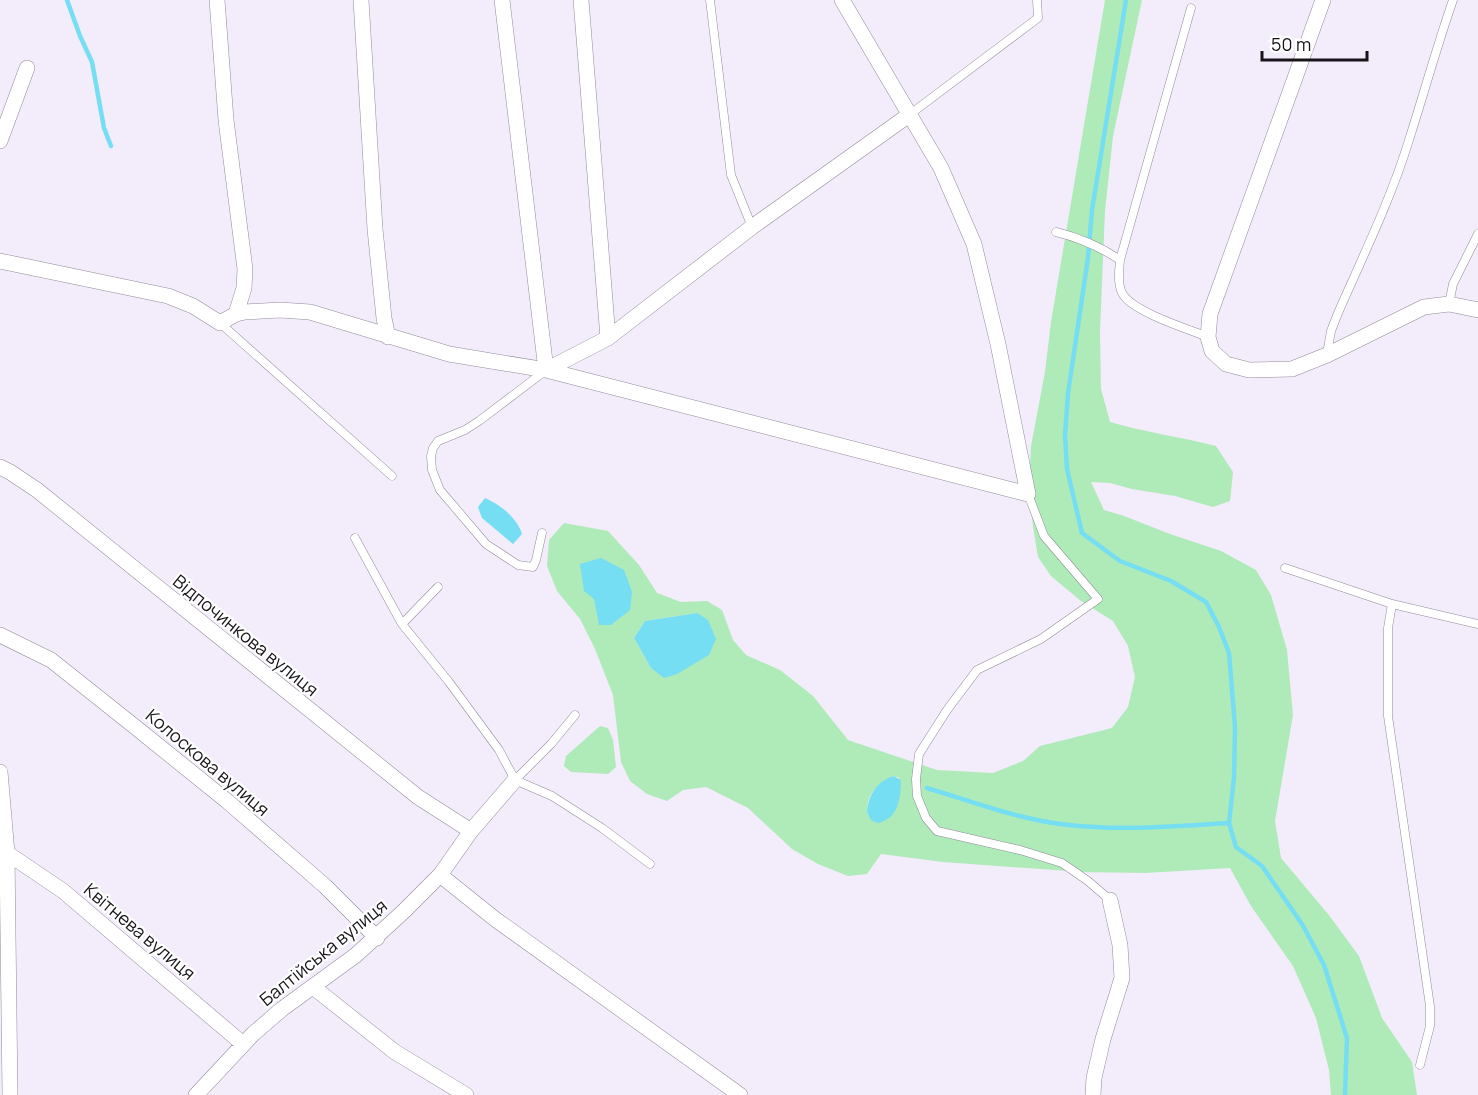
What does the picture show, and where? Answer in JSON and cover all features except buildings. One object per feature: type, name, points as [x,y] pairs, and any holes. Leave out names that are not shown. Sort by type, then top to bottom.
[{"type":"street","points":[[217,0],[226,120],[245,269],[244,288],[236,314]]},
{"type":"street","points":[[361,0],[375,230],[388,337]]},
{"type":"street","points":[[502,0],[546,370]]},
{"type":"street","points":[[581,0],[608,338]]},
{"type":"street","points":[[0,261],[168,296],[193,306],[220,323],[236,314],[280,310],[310,312],[449,354],[546,370],[1028,494],[998,344],[974,244],[941,168],[842,0]]},
{"type":"street","points":[[1323,0],[1210,314],[1208,337],[1212,351],[1226,364],[1249,370],[1292,369],[1327,355],[1424,306],[1449,304],[1478,310]]},
{"type":"street","points":[[0,141],[27,68]]},
{"type":"street","points":[[546,370],[608,338],[752,227],[909,116]]},
{"type":"street","name":"Відпочинкова вулиця","points":[[0,467],[37,490],[418,797],[471,831]]},
{"type":"street","name":"Колоскова вулиця","points":[[0,635],[51,660],[134,726],[227,801],[325,886],[377,938]]},
{"type":"street","points":[[0,772],[7,853],[10,1095]]},
{"type":"street","name":"Балтійська вулиця","points":[[196,1095],[243,1044],[282,1009],[377,938],[440,875],[471,831],[515,780]]},
{"type":"street","name":"Квітнева вулиця","points":[[7,853],[63,891],[243,1044]]},
{"type":"street","points":[[440,875],[495,919],[740,1095]]},
{"type":"street","points":[[1093,1095],[1094,1078],[1103,1039],[1122,978],[1120,945],[1110,900]]},
{"type":"street","points":[[313,987],[395,1052],[466,1095]]},
{"type":"lane","points":[[710,0],[730,175],[752,227]]},
{"type":"lane","points":[[909,116],[1038,18],[1037,0]]},
{"type":"lane","points":[[1327,355],[1331,331],[1409,140],[1436,48],[1453,0]]},
{"type":"lane","points":[[1191,9],[1120,260],[1119,281],[1124,296],[1141,309],[1208,337]]},
{"type":"lane","points":[[1056,232],[1082,238],[1120,260]]},
{"type":"lane","points":[[1449,304],[1454,284],[1478,234]]},
{"type":"lane","points":[[220,323],[392,476]]},
{"type":"lane","points":[[542,533],[533,567],[518,565],[486,544],[440,490],[432,470],[431,456],[438,441],[465,430],[479,421],[546,370]]},
{"type":"lane","points":[[1028,494],[1044,536],[1098,599],[1041,639],[977,670],[947,710],[919,754],[916,779],[917,796],[926,818],[937,831],[1020,850],[1062,863],[1110,900]]},
{"type":"lane","points":[[354,538],[402,624],[449,682],[499,750],[515,780],[552,796],[602,828],[650,864]]},
{"type":"lane","points":[[1285,568],[1392,604],[1478,624]]},
{"type":"lane","points":[[402,624],[438,586]]},
{"type":"lane","points":[[1392,604],[1388,628],[1388,716],[1430,1006],[1430,1026],[1420,1065]]},
{"type":"lane","points":[[515,780],[551,744],[575,715]]},
{"type":"green space","points":[[1105,0],[1142,0],[1113,136],[1105,211],[1100,331],[1101,389],[1110,422],[1216,446],[1233,472],[1230,501],[1213,507],[1175,496],[1110,483],[1091,482],[1104,510],[1221,551],[1256,570],[1271,595],[1287,650],[1293,715],[1275,821],[1281,858],[1328,914],[1359,956],[1382,1018],[1412,1062],[1417,1095],[1331,1095],[1329,1070],[1316,1018],[1293,966],[1251,906],[1230,868],[1145,873],[1082,872],[943,862],[881,854],[867,874],[848,876],[818,864],[792,849],[748,808],[706,787],[683,790],[667,801],[647,794],[630,781],[621,762],[613,695],[595,649],[580,619],[557,591],[547,566],[549,540],[564,523],[608,531],[639,565],[657,593],[681,602],[707,601],[722,610],[733,640],[746,655],[780,670],[813,696],[848,740],[937,770],[993,773],[1023,761],[1040,746],[1112,728],[1128,707],[1135,677],[1128,646],[1113,621],[1081,601],[1051,576],[1038,557],[1033,527],[1029,484],[1031,446],[1045,372],[1051,322]],"holes":[[[697,613],[651,668],[634,638],[645,621]],[[894,776],[900,778],[868,815],[868,801],[873,791]]]},
{"type":"green space","points":[[600,726],[608,728],[613,740],[616,767],[608,774],[571,772],[564,766],[566,756]]},
{"type":"water","points":[[485,498],[502,508],[520,528],[522,534],[513,544],[482,518],[478,507]]},
{"type":"water","points":[[601,558],[624,570],[632,592],[630,610],[611,625],[599,625],[594,599],[584,591],[580,564]]},
{"type":"water","points":[[697,613],[708,620],[716,639],[709,655],[677,674],[664,678],[651,668],[634,638],[645,621]]},
{"type":"water","points":[[894,776],[901,780],[897,807],[885,821],[878,823],[871,820],[867,812],[874,790],[883,781]]},
{"type":"waterway","points":[[67,0],[92,62],[104,128],[111,146]]},
{"type":"waterway","points":[[1126,0],[1092,210],[1088,258],[1068,393],[1065,435],[1067,469],[1082,533],[1120,561],[1171,581],[1206,602],[1219,627],[1229,653],[1235,727],[1234,778],[1229,823],[1236,847],[1262,866],[1302,924],[1324,965],[1347,1038],[1345,1095]]},
{"type":"waterway","points":[[927,788],[1015,815],[1051,823],[1129,828],[1229,823]]}]
